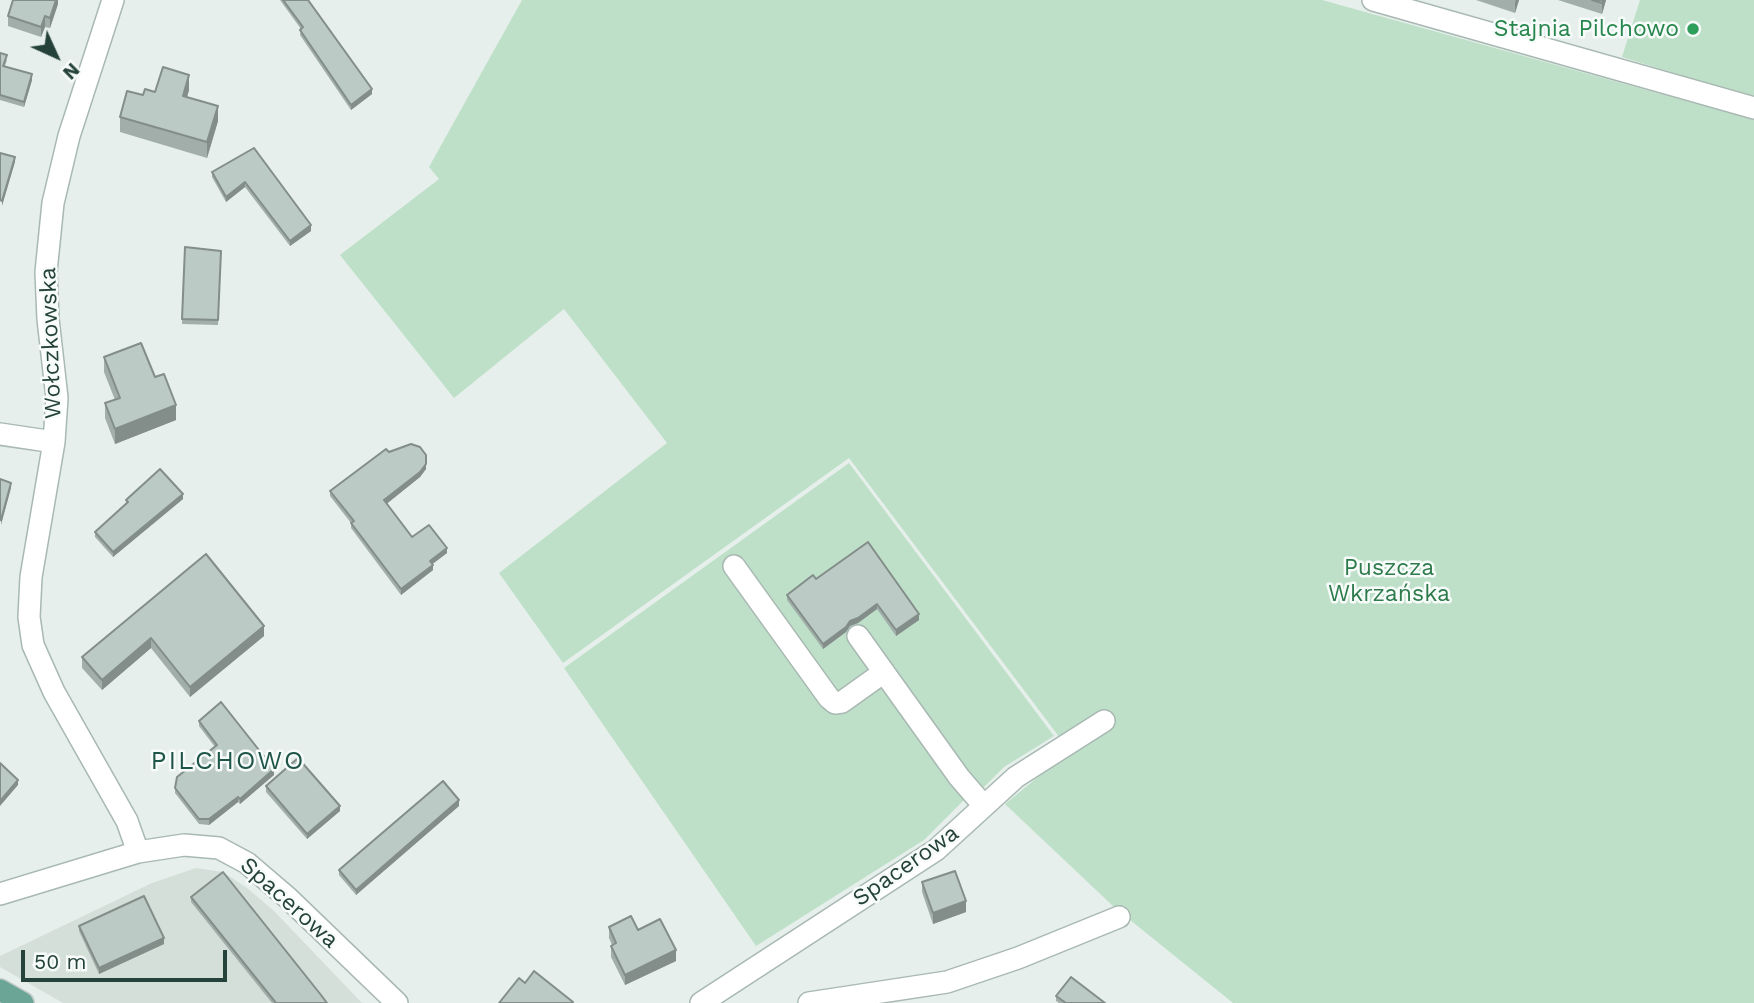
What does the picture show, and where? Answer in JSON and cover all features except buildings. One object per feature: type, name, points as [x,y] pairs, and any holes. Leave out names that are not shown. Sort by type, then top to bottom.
[{"type":"main road","points":[[0,990],[23,1003]]},
{"type":"street","name":"Wołczkowska","points":[[113,0],[69,136],[54,203],[46,272],[57,398],[54,442],[31,577],[29,617],[33,645],[54,692],[127,821],[138,852]]},
{"type":"street","points":[[1373,0],[1754,108]]},
{"type":"street","name":"Wołczkowska","points":[[0,434],[54,442]]},
{"type":"street","points":[[734,566],[835,703],[842,702],[884,672]]},
{"type":"street","points":[[858,636],[959,777],[984,806]]},
{"type":"street","name":"Spacerowa","points":[[701,1003],[936,850],[1016,777],[1104,721]]},
{"type":"street","name":"Spacerowa","points":[[0,894],[138,852],[184,845],[219,848],[235,854],[288,898],[397,1003]]},
{"type":"street","points":[[809,1003],[947,982],[1018,958],[1119,917]]},
{"type":"shaded area","points":[[196,868],[223,872],[247,888],[274,911],[362,1003],[63,1003],[0,967],[0,956],[152,883]]},
{"type":"green space","name":"Puszcza Wkrzańska","points":[[522,0],[1322,0],[1754,120],[1754,1003],[1233,1003],[1114,907],[1005,804],[1049,768],[1060,738],[849,458],[563,663],[499,573],[667,443],[564,309],[454,398],[340,255],[439,179],[429,167]]},
{"type":"green space","name":"Stajnia Pilchowo","points":[[1640,0],[1754,0],[1754,98],[1622,57]]},
{"type":"green space","points":[[849,463],[1054,736],[1004,767],[983,788],[979,785],[924,840],[756,946],[564,668]]},
{"type":"place","name":"Stajnia Pilchowo","points":[[1693,29]]},
{"type":"district","name":"PILCHOWO","points":[[228,761]]}]
